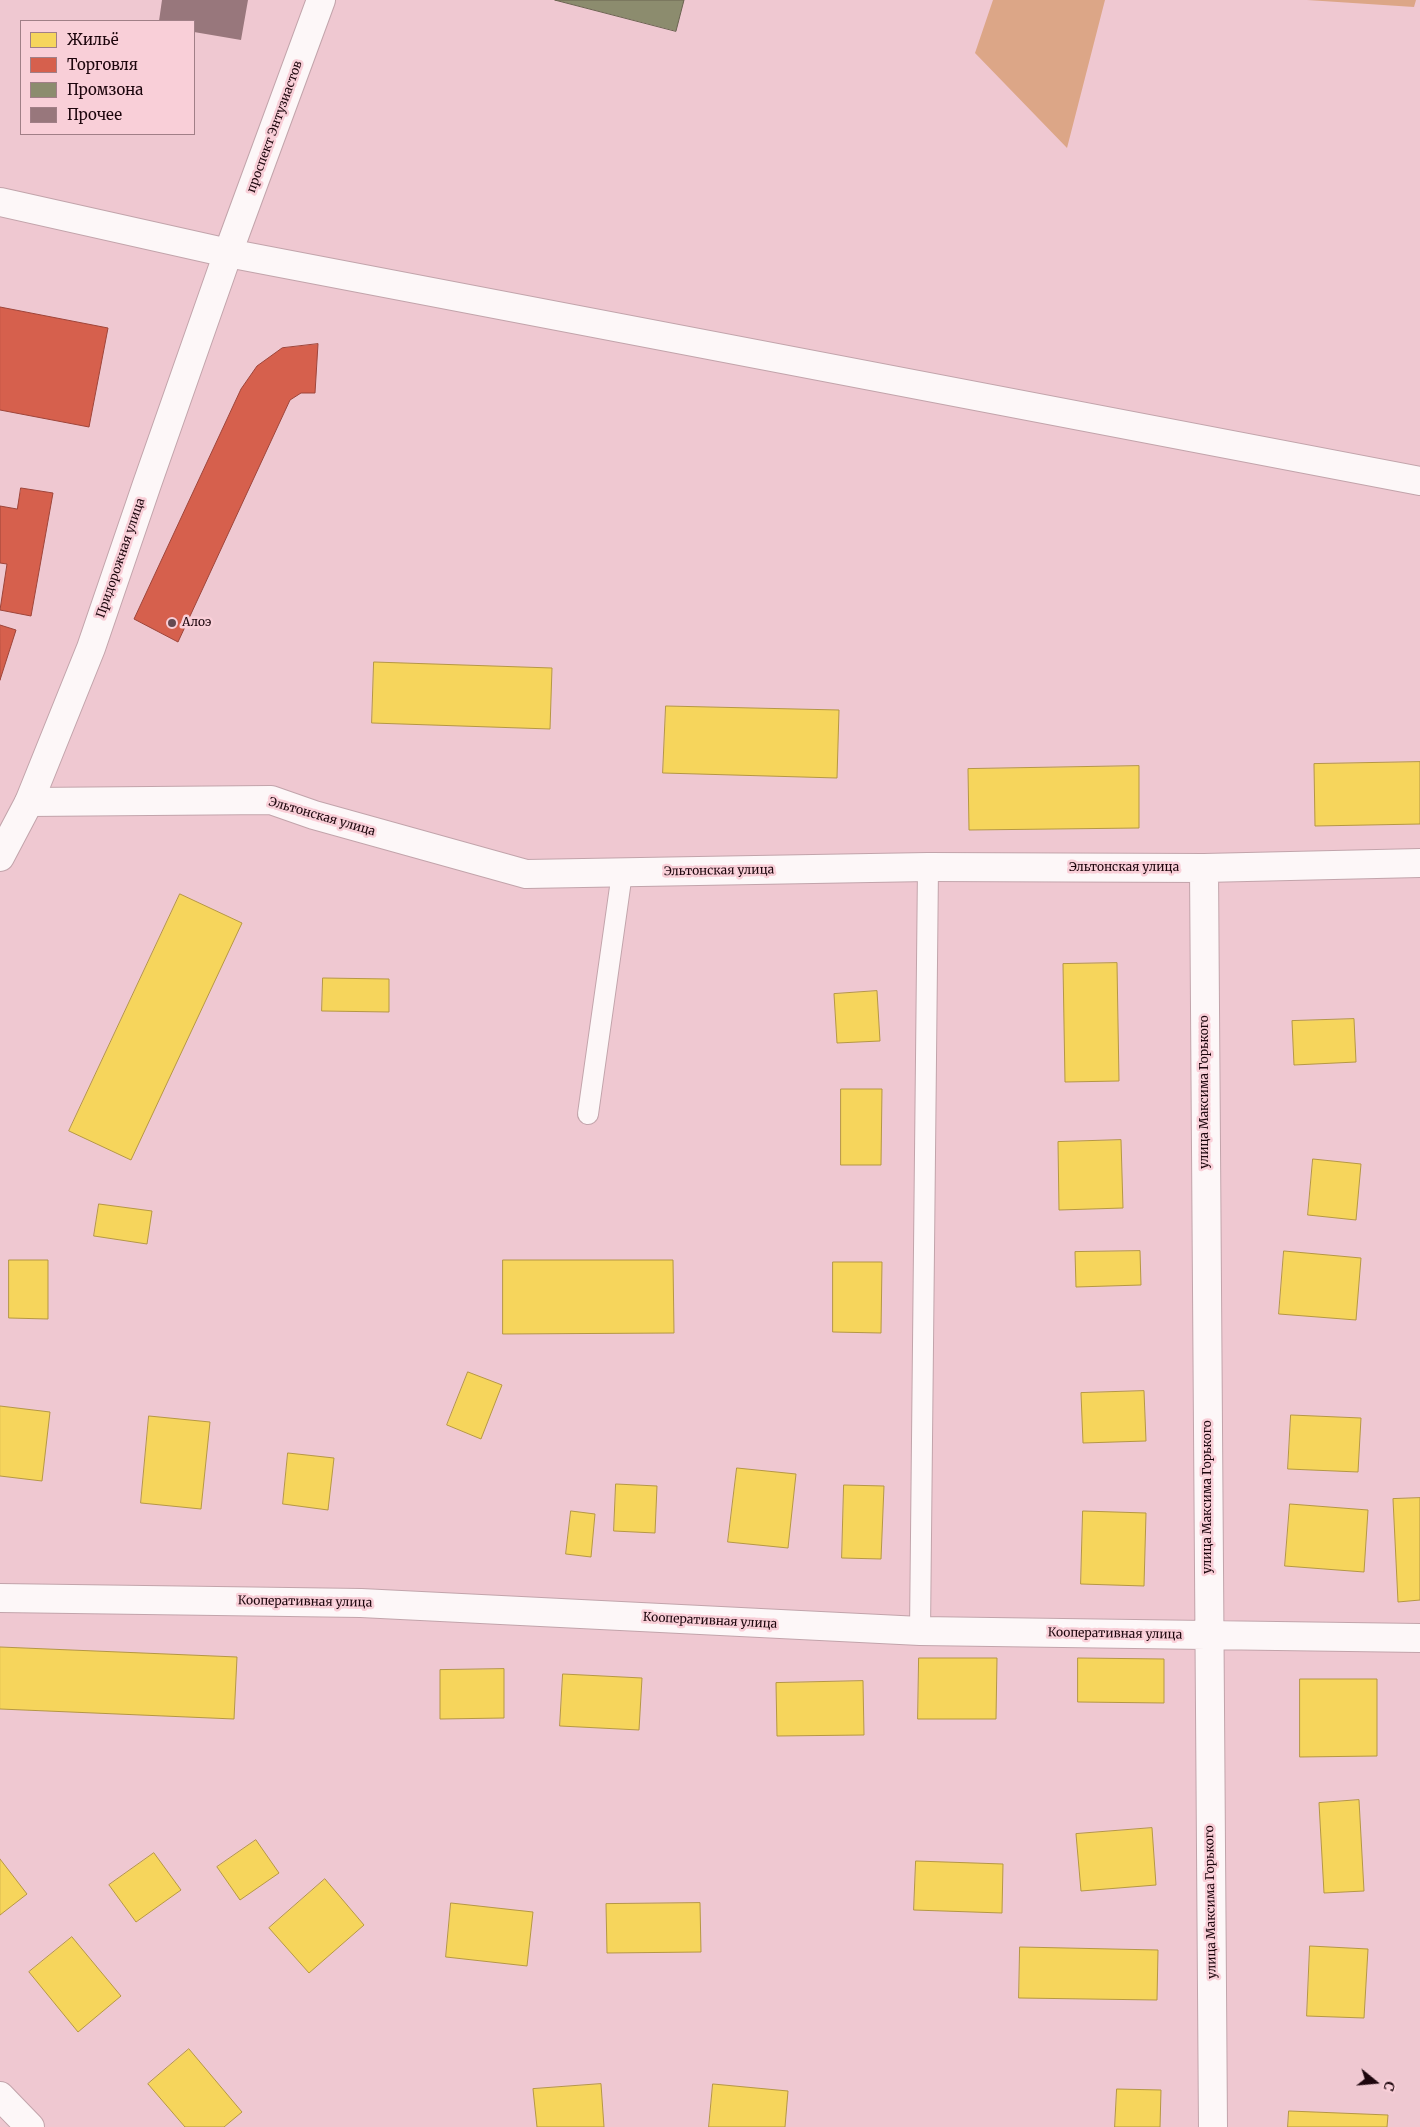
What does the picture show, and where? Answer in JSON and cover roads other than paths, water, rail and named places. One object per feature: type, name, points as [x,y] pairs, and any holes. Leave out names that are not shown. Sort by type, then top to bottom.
[{"type":"street","name":"проспект Энтузиастов","points":[[228,253],[321,0]]},
{"type":"street","points":[[0,202],[228,253],[1420,481]]},
{"type":"street","name":"Придорожная улица","points":[[0,857],[28,802],[91,648],[146,484],[228,253]]},
{"type":"street","name":"Эльтонская улица","points":[[28,802],[271,800],[314,815],[526,874],[928,867],[1204,868],[1420,863]]},
{"type":"street","name":"улица Максима Горького","points":[[1204,868],[1213,2127]]},
{"type":"street","name":"Кооперативная улица","points":[[0,1598],[361,1603],[920,1631],[1420,1638]]},
{"type":"street","points":[[0,2096],[30,2127]]},
{"type":"lane","points":[[920,1631],[928,867]]},
{"type":"lane","points":[[588,1114],[622,873]]},
{"type":"place","name":"Алоэ","points":[[172,623]]}]
